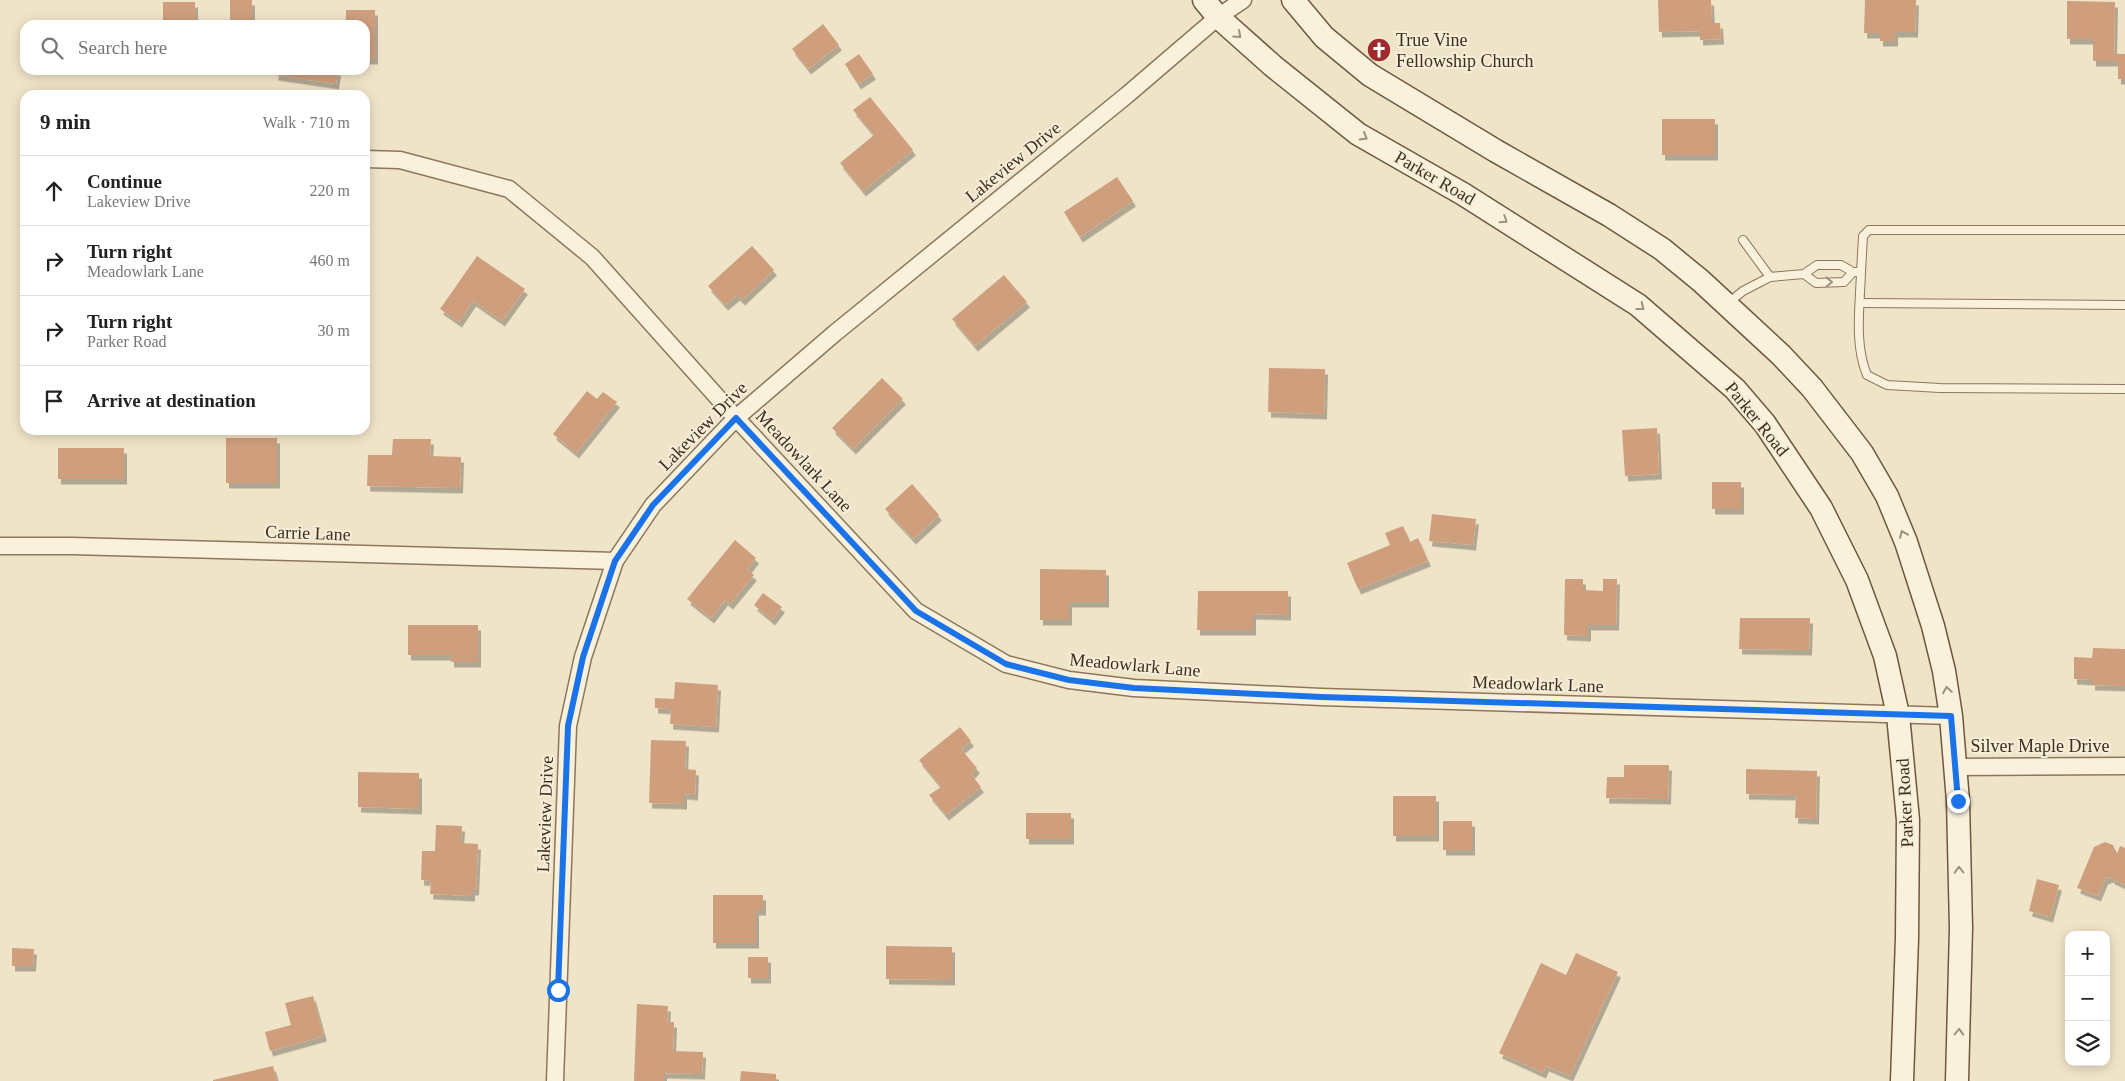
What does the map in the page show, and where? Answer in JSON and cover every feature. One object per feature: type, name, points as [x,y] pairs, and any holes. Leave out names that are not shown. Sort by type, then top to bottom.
[{"type":"main road","name":"Parker Road","points":[[1204,0],[1218,17],[1283,74],[1358,134],[1463,194],[1638,305],[1735,389],[1765,424],[1821,508],[1860,588],[1885,656],[1898,715],[1908,820],[1907,938],[1902,1081]]},
{"type":"main road","points":[[1293,0],[1324,37],[1370,75],[1488,146],[1609,215],[1662,249],[1701,281],[1812,388],[1862,453],[1887,496],[1906,542],[1933,626],[1944,670],[1951,716],[1956,767],[1961,928],[1957,1081]]},
{"type":"street","name":"Lakeview Drive","points":[[555,1081],[568,726],[583,657],[615,561],[653,505],[736,418],[835,333],[1218,17],[1244,0]]},
{"type":"street","name":"Meadowlark Lane","points":[[370,159],[400,160],[509,189],[592,256],[736,418],[916,611],[1006,664],[1069,680],[1154,689],[1321,697],[1951,716]]},
{"type":"street","name":"Carrie Lane","points":[[0,546],[72,546],[615,561]]},
{"type":"street","name":"Silver Maple Drive","points":[[1956,767],[2125,766]]},
{"type":"lane","points":[[2125,230],[1869,230],[1863,236],[1857,272],[1860,303],[1860,359],[1867,375],[1887,385],[1940,388],[2125,390]]},
{"type":"lane","points":[[1743,240],[1770,277]]},
{"type":"lane","points":[[1751,328],[1727,303],[1743,291],[1770,277],[1804,274],[1817,265],[1841,265],[1857,272]]},
{"type":"lane","points":[[1804,274],[1816,282],[1844,282],[1857,272]]},
{"type":"lane","points":[[1860,303],[2125,305]]},
{"type":"building","points":[[230,0],[252,0],[252,20],[230,20]]},
{"type":"building","points":[[1658,0],[1711,0],[1712,23],[1720,23],[1721,39],[1700,40],[1700,31],[1659,32]]},
{"type":"building","points":[[1865,0],[1916,0],[1915,32],[1895,32],[1895,41],[1880,41],[1880,33],[1864,33]]},
{"type":"building","points":[[2067,1],[2115,2],[2114,54],[2125,54],[2125,79],[2118,79],[2118,61],[2093,61],[2093,39],[2067,39]]},
{"type":"building","points":[[163,2],[195,2],[195,20],[163,20]]},
{"type":"building","points":[[346,10],[375,10],[375,59],[370,59],[370,20],[346,20]]},
{"type":"building","points":[[823,24],[839,45],[808,69],[792,49]]},
{"type":"building","points":[[859,54],[873,74],[858,84],[845,64]]},
{"type":"building","points":[[275,75],[337,75],[336,84]]},
{"type":"building","points":[[870,97],[913,150],[863,191],[840,163],[874,135],[853,110]]},
{"type":"building","points":[[1662,119],[1715,119],[1715,155],[1662,155]]},
{"type":"building","points":[[1117,177],[1133,201],[1080,237],[1064,212]]},
{"type":"building","points":[[752,246],[774,270],[742,300],[737,295],[725,305],[708,286]]},
{"type":"building","points":[[477,256],[525,289],[502,321],[473,301],[459,322],[440,309]]},
{"type":"building","points":[[1004,275],[1027,302],[975,346],[952,319]]},
{"type":"building","points":[[1269,368],[1325,369],[1324,414],[1268,412]]},
{"type":"building","points":[[882,378],[903,399],[853,449],[832,428]]},
{"type":"building","points":[[587,391],[597,399],[603,392],[617,402],[576,453],[553,434]]},
{"type":"building","points":[[1657,428],[1659,474],[1625,476],[1622,430]]},
{"type":"building","points":[[226,438],[277,438],[277,483],[226,483]]},
{"type":"building","points":[[393,439],[431,439],[430,456],[461,457],[460,488],[367,486],[368,455],[392,455]]},
{"type":"building","points":[[58,448],[124,448],[124,479],[58,479]]},
{"type":"building","points":[[1712,482],[1741,482],[1741,509],[1712,509]]},
{"type":"building","points":[[912,484],[939,515],[913,539],[885,509]]},
{"type":"building","points":[[1432,514],[1476,519],[1473,545],[1429,541]]},
{"type":"building","points":[[1403,526],[1410,542],[1418,538],[1428,561],[1358,589],[1347,563],[1390,545],[1385,533]]},
{"type":"building","points":[[735,540],[756,558],[747,570],[754,575],[730,604],[725,600],[711,618],[687,599]]},
{"type":"building","points":[[1040,569],[1106,570],[1106,602],[1069,602],[1069,620],[1040,620]]},
{"type":"building","points":[[1565,579],[1583,579],[1583,590],[1603,591],[1603,579],[1617,579],[1616,625],[1588,625],[1588,636],[1564,635]]},
{"type":"building","points":[[1198,591],[1288,591],[1288,615],[1253,614],[1253,630],[1197,630]]},
{"type":"building","points":[[763,593],[782,607],[772,620],[754,605]]},
{"type":"building","points":[[1740,618],[1810,618],[1809,650],[1739,649]]},
{"type":"building","points":[[408,625],[478,625],[478,662],[451,662],[451,655],[408,655]]},
{"type":"building","points":[[2093,648],[2125,649],[2125,686],[2092,685],[2092,680],[2074,679],[2074,657],[2092,658]]},
{"type":"building","points":[[675,682],[718,685],[716,727],[670,724],[671,709],[655,708],[655,698],[674,699]]},
{"type":"building","points":[[960,727],[971,741],[961,749],[977,768],[971,774],[981,787],[946,815],[929,795],[941,787],[919,760]]},
{"type":"building","points":[[651,740],[686,741],[685,769],[696,770],[695,795],[684,794],[684,804],[649,803]]},
{"type":"building","points":[[1624,765],[1669,765],[1668,799],[1606,798],[1607,777],[1624,777]]},
{"type":"building","points":[[1746,769],[1817,771],[1816,819],[1795,818],[1796,795],[1746,794]]},
{"type":"building","points":[[358,772],[419,773],[419,809],[358,807]]},
{"type":"building","points":[[1393,796],[1436,796],[1436,836],[1393,836]]},
{"type":"building","points":[[1026,813],[1071,813],[1071,839],[1026,839]]},
{"type":"building","points":[[1443,821],[1472,821],[1472,850],[1443,850]]},
{"type":"building","points":[[436,825],[462,826],[461,843],[478,844],[476,890],[472,890],[472,896],[430,894],[431,881],[421,880],[422,851],[435,851]]},
{"type":"building","points":[[2105,842],[2113,845],[2117,854],[2120,846],[2125,848],[2125,885],[2111,877],[2105,879],[2098,896],[2077,888],[2094,847]]},
{"type":"building","points":[[2037,879],[2059,885],[2050,917],[2029,911]]},
{"type":"building","points":[[713,895],[763,895],[763,910],[756,910],[756,943],[713,943]]},
{"type":"building","points":[[886,946],[952,947],[952,980],[886,979]]},
{"type":"building","points":[[12,948],[34,949],[33,966],[12,966]]},
{"type":"building","points":[[1576,953],[1618,972],[1570,1076],[1546,1066],[1543,1073],[1499,1053],[1541,963],[1566,975]]},
{"type":"building","points":[[748,957],[768,957],[768,978],[748,978]]},
{"type":"building","points":[[313,996],[324,1036],[270,1051],[265,1032],[291,1025],[285,1003]]},
{"type":"building","points":[[637,1004],[668,1006],[667,1022],[674,1022],[673,1051],[703,1052],[702,1074],[664,1073],[664,1081],[634,1081]]},
{"type":"building","points":[[273,1066],[277,1081],[213,1081],[213,1080]]},
{"type":"building","points":[[741,1071],[776,1074],[776,1081],[740,1081]]},
{"type":"place","name":"True Vine Fellowship Church","points":[[1379,50]]},
{"type":"route","points":[[558,990],[568,726],[583,657],[615,561],[653,505],[736,418],[916,611],[1006,664],[1069,680],[1134,688],[1321,697],[1951,716],[1958,801]]}]
